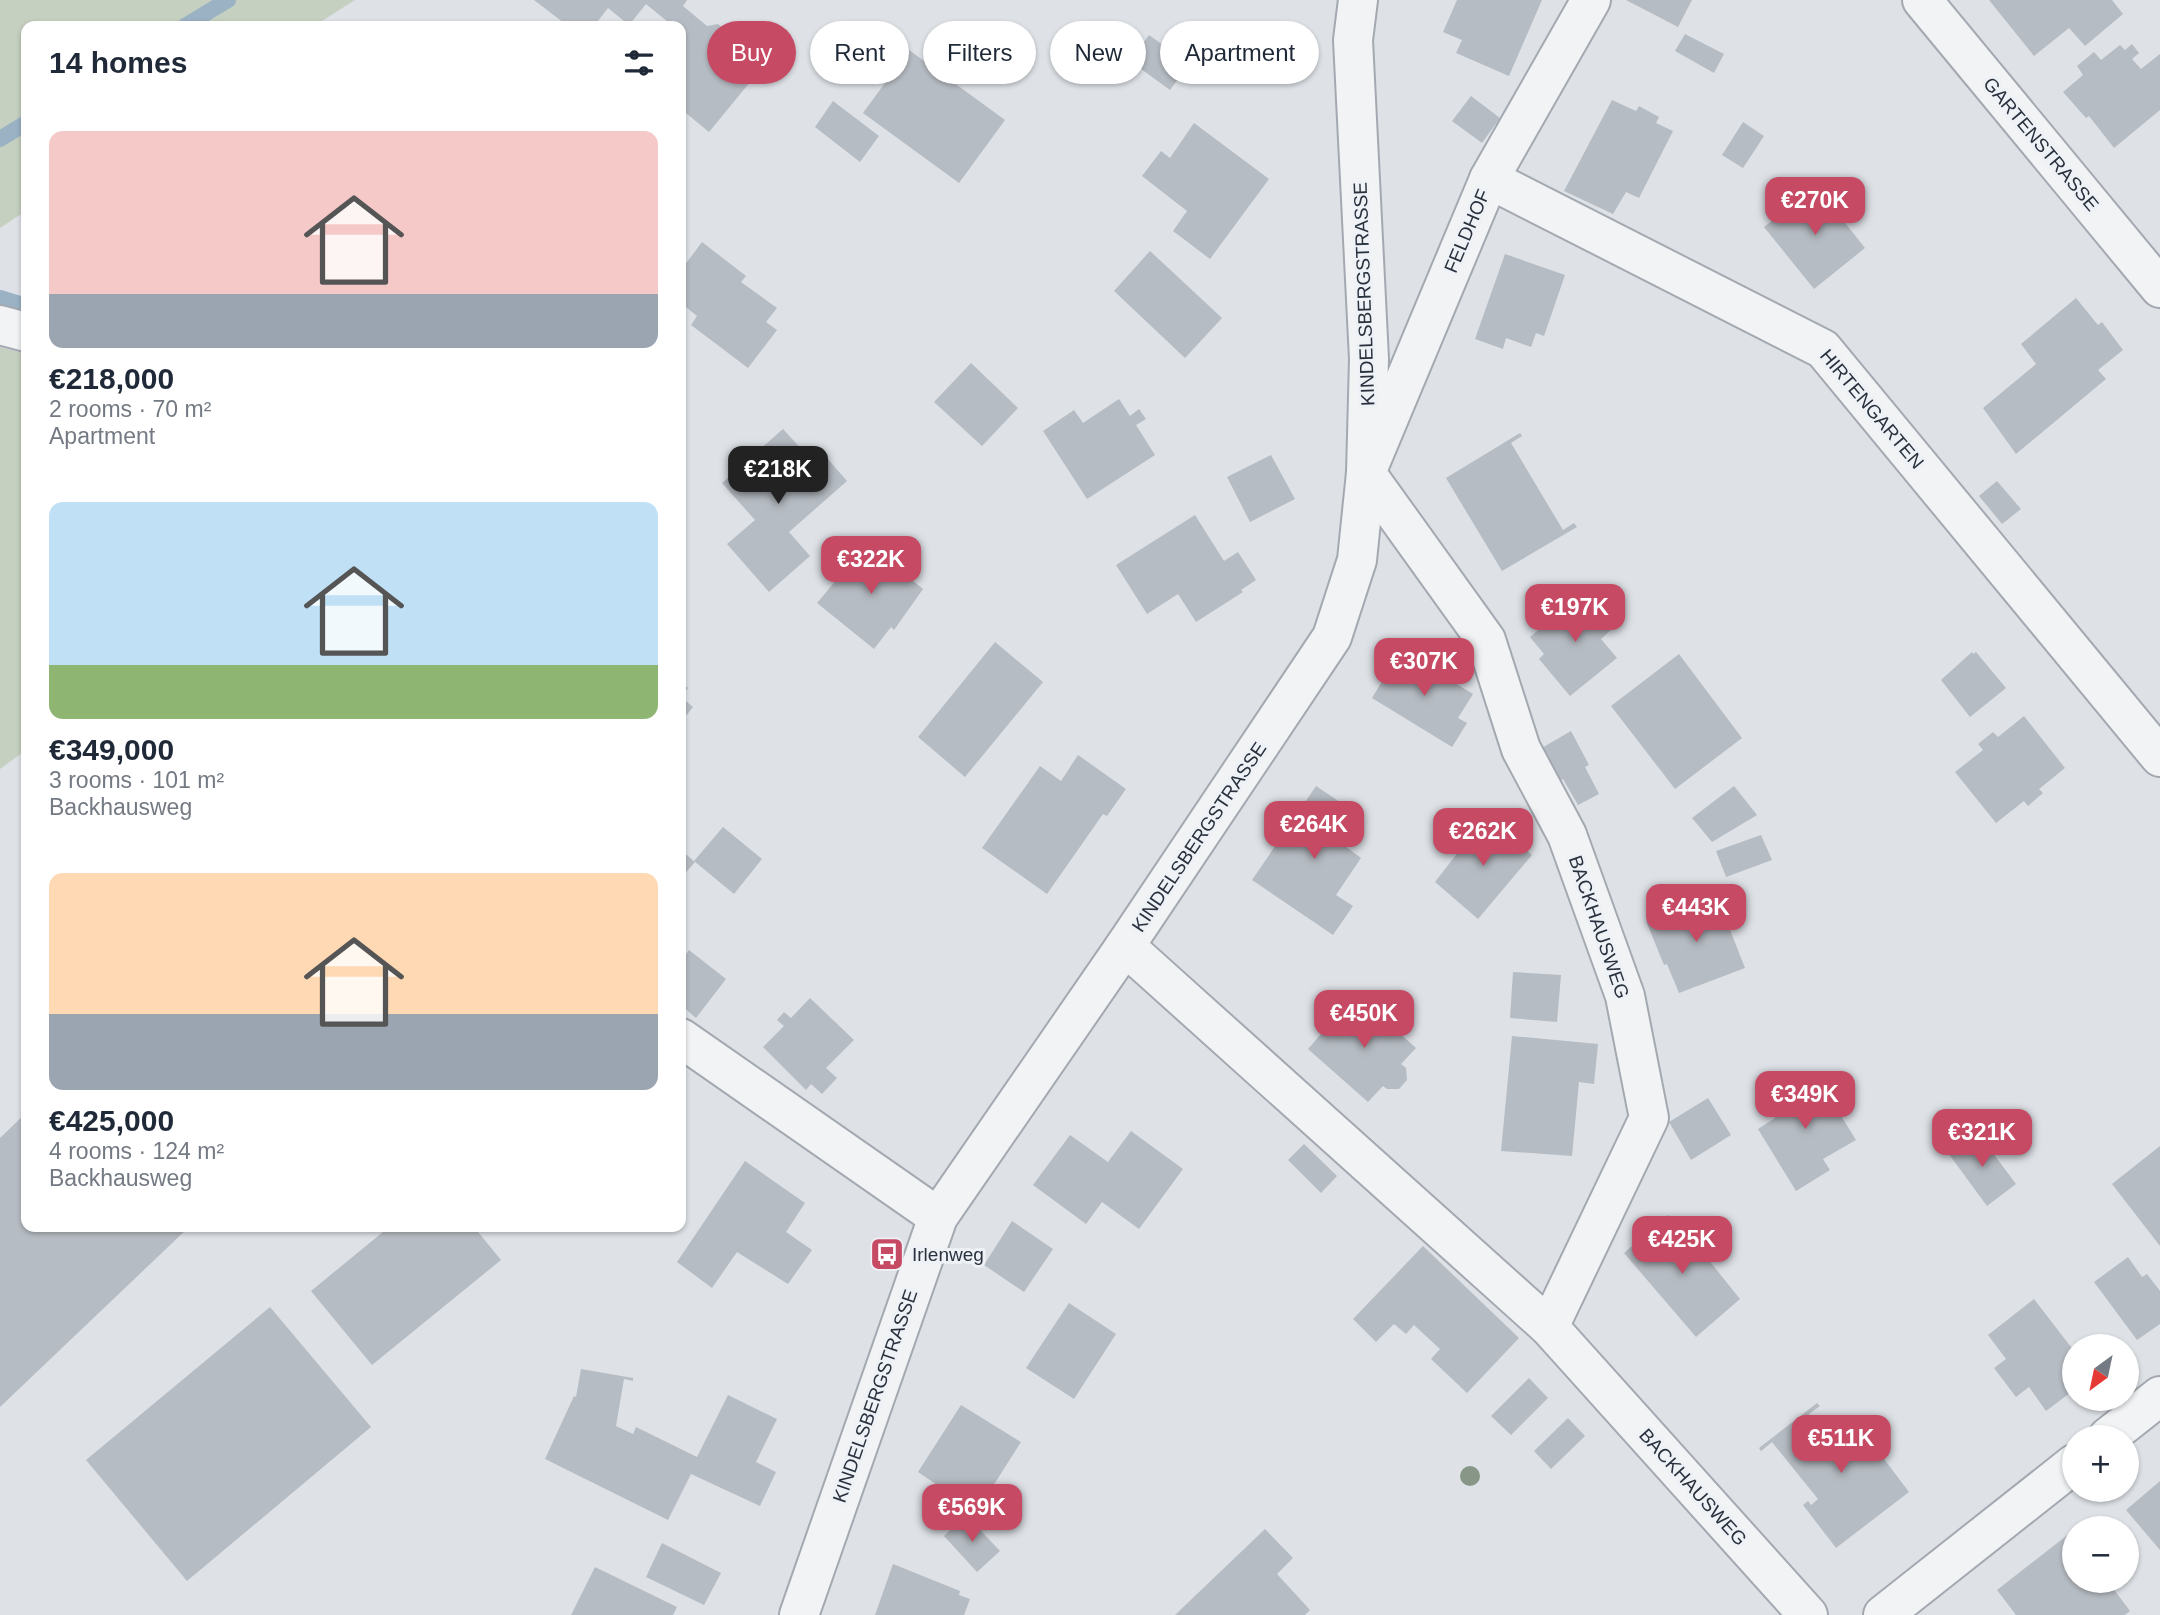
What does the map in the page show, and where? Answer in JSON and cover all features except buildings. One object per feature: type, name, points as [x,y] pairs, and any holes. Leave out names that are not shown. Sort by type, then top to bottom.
[{"type":"street","name":"KINDELSBERGSTRASSE","points":[[799,1615],[938,1217],[1125,946],[1332,637],[1357,560],[1366,474],[1369,359],[1353,40],[1357,0]]},
{"type":"street","name":"FELDHOF","points":[[1366,474],[1489,179],[1591,0]]},
{"type":"street","name":"GARTENSTRASSE","points":[[1922,0],[2160,288]]},
{"type":"street","name":"HIRTENGARTEN","points":[[1489,179],[1823,349],[2160,757]]},
{"type":"street","points":[[0,325],[21,331]]},
{"type":"street","name":"BACKHAUSWEG","points":[[1366,474],[1486,640],[1521,749],[1567,835],[1625,996],[1649,1118],[1549,1327]]},
{"type":"street","name":"BACKHAUSWEG","points":[[1125,946],[1549,1327],[1808,1615]]},
{"type":"street","points":[[686,1041],[938,1217]]},
{"type":"street","points":[[2123,1425],[2160,1396]]},
{"type":"street","points":[[1883,1615],[2062,1473]]},
{"type":"green space","points":[[0,0],[355,0],[322,21],[21,21],[21,214],[0,228]]},
{"type":"green space","points":[[0,347],[21,353],[21,754],[0,769]]},
{"type":"waterway","points":[[193,21],[228,0]]},
{"type":"waterway","points":[[0,139],[21,126]]},
{"type":"waterway","points":[[0,298],[21,304]]},
{"type":"place","name":"Irlenweg","points":[[887,1254]]}]
